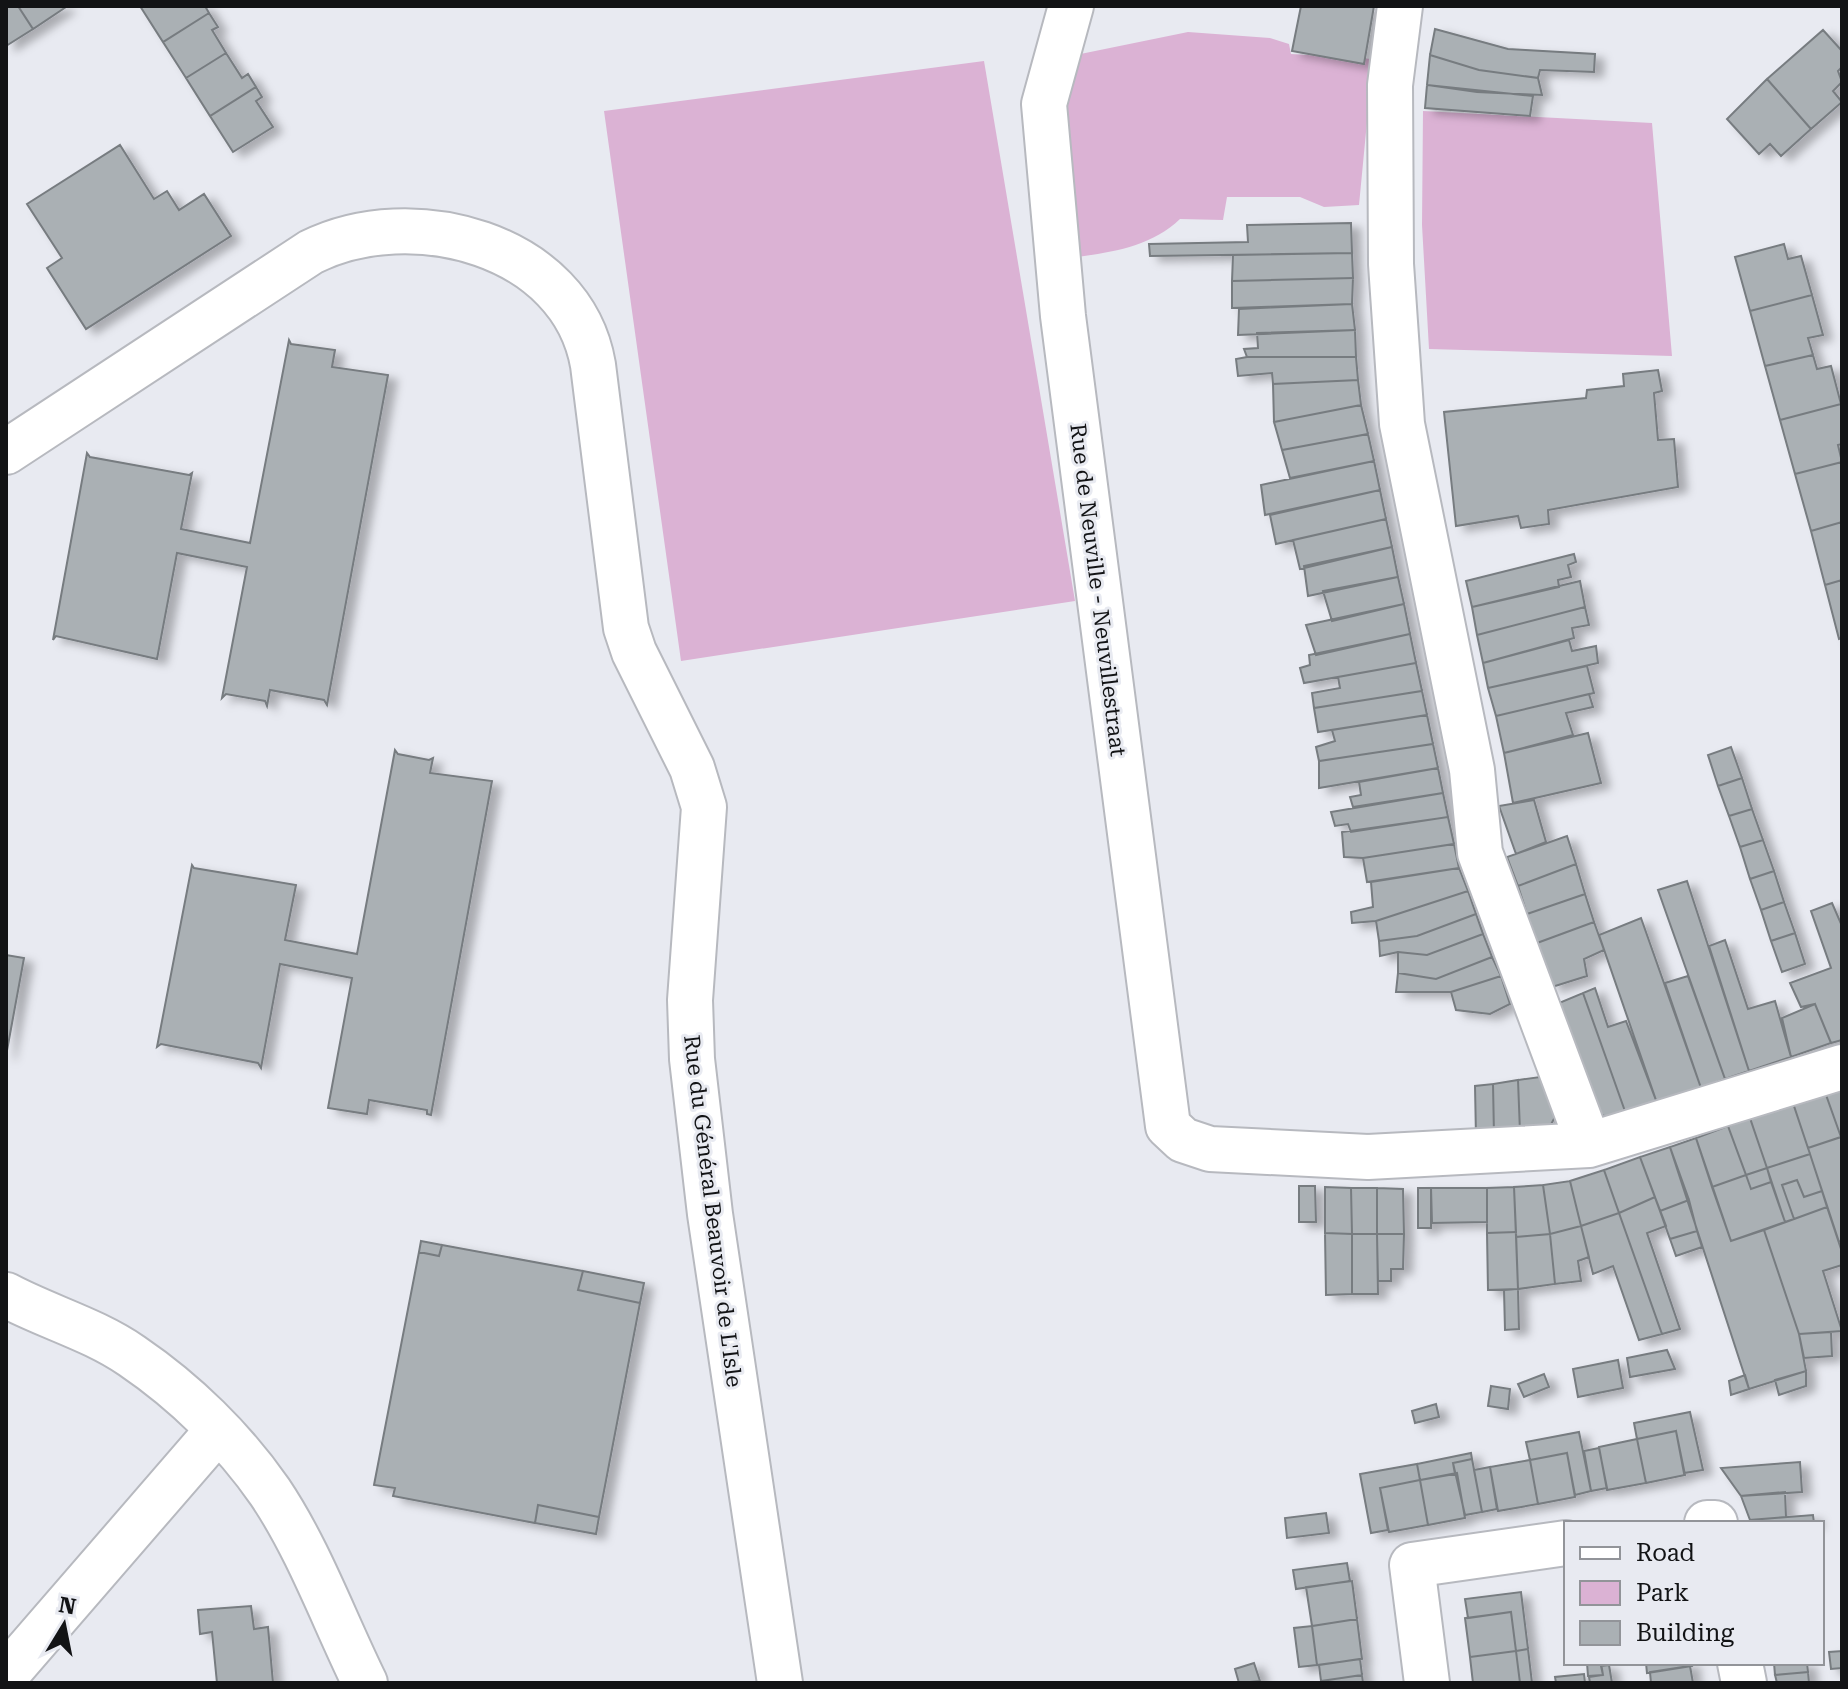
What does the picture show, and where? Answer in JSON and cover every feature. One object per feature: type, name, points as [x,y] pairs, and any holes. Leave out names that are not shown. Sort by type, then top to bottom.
[{"type":"street","name":"Rue de Neuville - Neuvillestraat","points":[[1071,6],[1044,104],[1063,316],[1168,1126],[1183,1140],[1210,1149],[1368,1157],[1589,1145]]},
{"type":"street","points":[[1400,6],[1390,85],[1391,249],[1402,424],[1472,770],[1480,853],[1589,1145],[1842,1067]]},
{"type":"street","name":"Rue du Général Beauvoir de L'Isle","points":[[6,452],[311,252],[353,235],[427,230],[480,242],[549,285],[569,304],[582,324],[593,365],[626,628],[634,652],[692,768],[704,807],[690,1000],[692,1059],[710,1214],[780,1683]]},
{"type":"street","points":[[11,1299],[74,1324],[131,1355],[218,1430],[270,1493],[286,1520],[365,1683]]},
{"type":"street","points":[[6,1675],[218,1430]]},
{"type":"street","points":[[1427,1683],[1412,1565],[1564,1543]]},
{"type":"green space","points":[[1188,32],[1270,38],[1289,44],[1291,54],[1373,59],[1359,205],[1324,207],[1300,197],[1227,197],[1223,220],[1180,219],[1155,237],[1126,248],[1064,259],[1056,59]]},
{"type":"green space","points":[[984,61],[1075,601],[681,661],[604,111]]},
{"type":"green space","points":[[1423,111],[1652,123],[1672,356],[1429,349],[1422,225]]},
{"type":"building","points":[[6,6],[18,6],[33,29],[6,46]]},
{"type":"building","points":[[18,6],[66,6],[66,7],[33,29]]},
{"type":"building","points":[[140,6],[205,6],[209,13],[163,42]]},
{"type":"building","points":[[1301,6],[1374,6],[1364,64],[1292,51]]},
{"type":"building","points":[[209,13],[218,27],[212,30],[226,53],[186,78],[163,42]]},
{"type":"building","points":[[1435,29],[1508,49],[1595,54],[1594,72],[1540,70],[1538,78],[1479,70],[1430,55]]},
{"type":"building","points":[[1823,30],[1842,51],[1842,67],[1838,71],[1842,82],[1833,91],[1842,102],[1811,129],[1767,79]]},
{"type":"building","points":[[226,53],[242,78],[248,74],[256,87],[210,116],[186,78]]},
{"type":"building","points":[[1430,55],[1479,70],[1538,78],[1542,95],[1477,92],[1427,85]]},
{"type":"building","points":[[1767,79],[1811,129],[1781,156],[1770,144],[1759,154],[1727,119]]},
{"type":"building","points":[[1427,85],[1533,96],[1530,116],[1425,108]]},
{"type":"building","points":[[256,87],[262,97],[256,101],[273,127],[233,152],[210,116]]},
{"type":"building","points":[[120,145],[154,199],[167,191],[179,210],[204,194],[231,236],[86,329],[47,268],[62,258],[27,204]]},
{"type":"building","points":[[1351,223],[1352,253],[1150,256],[1149,244],[1248,242],[1247,225]]},
{"type":"building","points":[[1784,244],[1788,259],[1801,256],[1812,295],[1750,311],[1735,257]]},
{"type":"building","points":[[1352,253],[1353,278],[1232,281],[1233,255]]},
{"type":"building","points":[[1353,278],[1352,304],[1232,308],[1232,281]]},
{"type":"building","points":[[1812,295],[1823,335],[1808,338],[1813,355],[1765,366],[1750,311]]},
{"type":"building","points":[[1352,304],[1355,330],[1238,335],[1239,309]]},
{"type":"building","points":[[1355,330],[1356,357],[1247,357],[1244,349],[1258,348],[1257,333]]},
{"type":"building","points":[[289,340],[291,344],[335,350],[332,367],[388,375],[327,705],[324,700],[270,690],[267,706],[265,701],[226,694],[222,698],[247,567],[177,553],[157,659],[56,636],[53,640],[87,453],[90,457],[189,475],[192,473],[181,529],[250,543]]},
{"type":"building","points":[[1813,355],[1817,369],[1831,366],[1841,404],[1780,420],[1765,366]]},
{"type":"building","points":[[1356,357],[1358,380],[1273,384],[1272,373],[1238,376],[1236,359]]},
{"type":"building","points":[[1658,370],[1662,391],[1654,393],[1658,440],[1674,439],[1678,487],[1548,510],[1549,524],[1521,528],[1518,516],[1456,526],[1444,412],[1586,398],[1587,390],[1624,386],[1623,374]]},
{"type":"building","points":[[1358,380],[1361,405],[1274,422],[1273,384]]},
{"type":"building","points":[[1841,404],[1842,444],[1838,445],[1842,462],[1795,474],[1780,420]]},
{"type":"building","points":[[1361,405],[1368,434],[1282,450],[1274,422]]},
{"type":"building","points":[[1368,434],[1374,461],[1290,478],[1282,450]]},
{"type":"building","points":[[1374,461],[1380,490],[1265,515],[1261,485]]},
{"type":"building","points":[[1842,462],[1842,522],[1811,531],[1795,474]]},
{"type":"building","points":[[1380,490],[1386,519],[1276,544],[1270,515]]},
{"type":"building","points":[[1386,519],[1392,547],[1300,569],[1293,540]]},
{"type":"building","points":[[1842,522],[1842,580],[1825,585],[1811,531]]},
{"type":"building","points":[[1392,547],[1398,577],[1308,596],[1304,566]]},
{"type":"building","points":[[1574,554],[1576,562],[1568,565],[1571,577],[1558,580],[1559,587],[1472,607],[1466,581]]},
{"type":"building","points":[[1398,577],[1404,604],[1332,621],[1323,591]]},
{"type":"building","points":[[1842,580],[1842,638],[1839,639],[1825,585]]},
{"type":"building","points":[[1580,581],[1585,607],[1477,635],[1472,607]]},
{"type":"building","points":[[1404,604],[1410,634],[1316,655],[1306,625]]},
{"type":"building","points":[[1585,607],[1589,625],[1572,628],[1574,638],[1483,663],[1477,635]]},
{"type":"building","points":[[1410,634],[1416,663],[1304,683],[1300,668],[1310,665],[1309,655]]},
{"type":"building","points":[[1569,640],[1572,651],[1596,646],[1598,663],[1488,688],[1483,663]]},
{"type":"building","points":[[1416,663],[1422,691],[1314,708],[1312,693],[1340,688],[1338,677]]},
{"type":"building","points":[[1587,666],[1594,693],[1496,716],[1488,688]]},
{"type":"building","points":[[1422,691],[1427,715],[1318,732],[1314,708]]},
{"type":"building","points":[[1589,694],[1593,707],[1566,713],[1573,735],[1504,753],[1496,716]]},
{"type":"building","points":[[1427,715],[1433,744],[1319,761],[1316,747],[1335,741],[1332,730]]},
{"type":"building","points":[[1588,733],[1601,783],[1513,803],[1504,753]]},
{"type":"building","points":[[1433,744],[1438,768],[1319,788],[1319,761]]},
{"type":"building","points":[[1731,747],[1742,778],[1718,786],[1708,755]]},
{"type":"building","points":[[395,750],[398,754],[429,760],[433,758],[430,773],[492,781],[431,1115],[427,1114],[427,1110],[369,1100],[367,1114],[328,1108],[352,978],[280,964],[261,1068],[258,1063],[161,1044],[157,1047],[192,865],[194,868],[296,885],[285,940],[357,954]]},
{"type":"building","points":[[1438,768],[1443,793],[1353,807],[1350,797],[1361,795],[1359,782]]},
{"type":"building","points":[[1742,778],[1752,809],[1729,816],[1718,786]]},
{"type":"building","points":[[1443,793],[1448,817],[1351,832],[1348,824],[1335,826],[1331,812]]},
{"type":"building","points":[[1534,800],[1546,842],[1516,854],[1499,806]]},
{"type":"building","points":[[1752,809],[1763,840],[1740,847],[1729,816]]},
{"type":"building","points":[[1448,817],[1454,844],[1363,858],[1344,857],[1342,832]]},
{"type":"building","points":[[1567,836],[1576,864],[1518,886],[1507,857]]},
{"type":"building","points":[[1763,840],[1774,871],[1750,879],[1740,847]]},
{"type":"building","points":[[1454,844],[1459,868],[1367,882],[1363,858]]},
{"type":"building","points":[[1576,864],[1585,894],[1527,914],[1518,886]]},
{"type":"building","points":[[1459,868],[1468,891],[1376,921],[1352,923],[1351,912],[1373,907],[1371,882]]},
{"type":"building","points":[[1774,871],[1784,902],[1761,910],[1750,879]]},
{"type":"building","points":[[1687,881],[1749,1071],[1725,1079],[1658,890]]},
{"type":"building","points":[[1468,891],[1476,914],[1417,936],[1379,941],[1376,921]]},
{"type":"building","points":[[1585,894],[1594,922],[1537,943],[1527,914]]},
{"type":"building","points":[[1784,902],[1795,933],[1771,941],[1761,910]]},
{"type":"building","points":[[1832,903],[1842,926],[1842,1040],[1831,1043],[1815,1004],[1801,1007],[1790,983],[1831,968],[1811,911]]},
{"type":"building","points":[[1476,914],[1483,934],[1427,955],[1398,952],[1380,956],[1379,941],[1417,936]]},
{"type":"building","points":[[1641,918],[1701,1088],[1657,1103],[1599,935]]},
{"type":"building","points":[[1594,922],[1604,950],[1584,959],[1587,976],[1552,987],[1537,943]]},
{"type":"building","points":[[1795,933],[1805,964],[1782,972],[1771,941]]},
{"type":"building","points":[[1483,934],[1492,957],[1436,979],[1398,973],[1398,952],[1427,955]]},
{"type":"building","points":[[1725,940],[1748,1009],[1775,1001],[1791,1057],[1749,1071],[1709,946]]},
{"type":"building","points":[[6,955],[24,958],[6,1056]]},
{"type":"building","points":[[1492,957],[1501,976],[1451,992],[1396,992],[1398,973],[1436,979]]},
{"type":"building","points":[[1501,976],[1510,1004],[1490,1014],[1456,1010],[1451,992]]},
{"type":"building","points":[[1688,976],[1725,1079],[1701,1088],[1665,983]]},
{"type":"building","points":[[1595,988],[1608,1027],[1626,1021],[1657,1103],[1626,1114],[1583,993]]},
{"type":"building","points":[[1583,993],[1626,1114],[1610,1119],[1600,1114],[1559,1003]]},
{"type":"building","points":[[1815,1004],[1831,1043],[1791,1057],[1782,1018]]},
{"type":"building","points":[[1540,1077],[1555,1117],[1549,1128],[1520,1132],[1518,1080]]},
{"type":"building","points":[[1518,1080],[1520,1132],[1494,1135],[1493,1084]]},
{"type":"building","points":[[1493,1084],[1494,1135],[1476,1137],[1475,1086]]},
{"type":"building","points":[[1842,1086],[1842,1136],[1841,1137],[1825,1092]]},
{"type":"building","points":[[1825,1092],[1841,1137],[1808,1148],[1793,1103]]},
{"type":"building","points":[[1793,1103],[1810,1154],[1767,1168],[1750,1118]]},
{"type":"building","points":[[1750,1118],[1767,1168],[1746,1175],[1728,1126]]},
{"type":"building","points":[[1728,1126],[1746,1175],[1712,1187],[1696,1138]]},
{"type":"building","points":[[1841,1137],[1842,1241],[1839,1242],[1808,1148]]},
{"type":"building","points":[[1696,1138],[1731,1241],[1764,1230],[1799,1334],[1806,1371],[1749,1389],[1670,1147]]},
{"type":"building","points":[[1670,1147],[1689,1200],[1660,1211],[1640,1157]]},
{"type":"building","points":[[1810,1154],[1822,1191],[1804,1197],[1797,1180],[1782,1185],[1794,1219],[1785,1222],[1767,1168]]},
{"type":"building","points":[[1640,1157],[1655,1197],[1619,1213],[1604,1170]]},
{"type":"building","points":[[1767,1168],[1771,1182],[1751,1189],[1746,1175]]},
{"type":"building","points":[[1604,1170],[1619,1213],[1581,1226],[1570,1181]]},
{"type":"building","points":[[1746,1175],[1751,1189],[1771,1182],[1785,1222],[1731,1241],[1712,1187]]},
{"type":"building","points":[[1797,1180],[1804,1197],[1822,1191],[1827,1207],[1794,1219],[1782,1185]]},
{"type":"building","points":[[1570,1181],[1581,1226],[1550,1234],[1543,1185]]},
{"type":"building","points":[[1543,1185],[1550,1234],[1516,1237],[1514,1187]]},
{"type":"building","points":[[1299,1186],[1315,1186],[1316,1222],[1299,1222]]},
{"type":"building","points":[[1325,1187],[1351,1188],[1352,1234],[1325,1233]]},
{"type":"building","points":[[1514,1187],[1516,1232],[1487,1233],[1487,1188]]},
{"type":"building","points":[[1351,1188],[1377,1188],[1377,1234],[1352,1234]]},
{"type":"building","points":[[1377,1188],[1403,1189],[1404,1234],[1377,1234]]},
{"type":"building","points":[[1418,1188],[1431,1188],[1431,1228],[1418,1228]]},
{"type":"building","points":[[1431,1188],[1487,1188],[1487,1222],[1432,1223]]},
{"type":"building","points":[[1655,1197],[1666,1226],[1647,1233],[1680,1329],[1662,1334],[1619,1213]]},
{"type":"building","points":[[1689,1200],[1697,1231],[1670,1239],[1660,1211]]},
{"type":"building","points":[[1827,1207],[1842,1252],[1842,1265],[1823,1271],[1842,1331],[1799,1334],[1764,1230]]},
{"type":"building","points":[[1619,1213],[1662,1334],[1639,1340],[1613,1266],[1593,1274],[1581,1226]]},
{"type":"building","points":[[1581,1226],[1589,1257],[1578,1261],[1581,1281],[1555,1284],[1550,1234]]},
{"type":"building","points":[[1697,1231],[1702,1247],[1676,1256],[1670,1239]]},
{"type":"building","points":[[1516,1232],[1518,1289],[1488,1290],[1487,1233]]},
{"type":"building","points":[[1325,1233],[1352,1234],[1352,1294],[1326,1295]]},
{"type":"building","points":[[1352,1234],[1377,1234],[1378,1294],[1352,1294]]},
{"type":"building","points":[[1377,1234],[1404,1234],[1403,1269],[1391,1269],[1391,1281],[1378,1281]]},
{"type":"building","points":[[1550,1234],[1555,1284],[1518,1289],[1516,1237]]},
{"type":"building","points":[[421,1241],[442,1245],[439,1256],[419,1252]]},
{"type":"building","points":[[442,1245],[583,1271],[578,1290],[640,1303],[599,1517],[538,1505],[535,1523],[393,1496],[395,1488],[374,1485],[419,1252],[439,1256]]},
{"type":"building","points":[[583,1271],[644,1283],[640,1303],[578,1290]]},
{"type":"building","points":[[1518,1289],[1519,1329],[1505,1330],[1504,1290]]},
{"type":"building","points":[[1831,1332],[1832,1356],[1804,1358],[1799,1334]]},
{"type":"building","points":[[1667,1350],[1675,1369],[1630,1377],[1627,1358]]},
{"type":"building","points":[[1618,1360],[1623,1388],[1578,1397],[1573,1369]]},
{"type":"building","points":[[1806,1371],[1806,1386],[1779,1395],[1775,1380]]},
{"type":"building","points":[[1544,1374],[1549,1387],[1524,1397],[1518,1384]]},
{"type":"building","points":[[1745,1375],[1749,1389],[1731,1395],[1729,1381]]},
{"type":"building","points":[[1491,1386],[1510,1389],[1508,1409],[1488,1406]]},
{"type":"building","points":[[1436,1404],[1439,1417],[1415,1423],[1412,1411]]},
{"type":"building","points":[[1690,1412],[1703,1470],[1684,1473],[1676,1431],[1637,1439],[1634,1423]]},
{"type":"building","points":[[1676,1431],[1685,1475],[1646,1483],[1637,1439]]},
{"type":"building","points":[[1579,1432],[1591,1491],[1575,1495],[1567,1453],[1530,1460],[1526,1442]]},
{"type":"building","points":[[1637,1439],[1646,1483],[1607,1490],[1599,1447]]},
{"type":"building","points":[[1599,1448],[1607,1488],[1591,1491],[1584,1451]]},
{"type":"building","points":[[1471,1453],[1472,1459],[1453,1463],[1455,1474],[1420,1480],[1417,1464]]},
{"type":"building","points":[[1567,1453],[1575,1497],[1538,1504],[1530,1460]]},
{"type":"building","points":[[1472,1459],[1482,1512],[1465,1515],[1453,1463]]},
{"type":"building","points":[[1530,1460],[1538,1504],[1498,1511],[1490,1467]]},
{"type":"building","points":[[1800,1462],[1802,1492],[1741,1496],[1721,1468]]},
{"type":"building","points":[[1417,1464],[1420,1480],[1380,1488],[1388,1530],[1371,1533],[1360,1474]]},
{"type":"building","points":[[1490,1467],[1497,1509],[1482,1512],[1474,1470]]},
{"type":"building","points":[[1457,1473],[1465,1518],[1428,1525],[1420,1480]]},
{"type":"building","points":[[1420,1480],[1428,1525],[1389,1532],[1380,1488]]},
{"type":"building","points":[[1785,1492],[1786,1517],[1750,1520],[1741,1496]]},
{"type":"building","points":[[538,1505],[599,1517],[596,1534],[535,1523]]},
{"type":"building","points":[[1326,1513],[1329,1533],[1287,1538],[1285,1518]]},
{"type":"building","points":[[1813,1515],[1814,1521],[1750,1521]]},
{"type":"building","points":[[1347,1563],[1350,1581],[1296,1589],[1293,1570]]},
{"type":"building","points":[[1352,1581],[1357,1619],[1312,1626],[1306,1587]]},
{"type":"building","points":[[1521,1592],[1528,1649],[1516,1651],[1511,1612],[1468,1618],[1465,1599]]},
{"type":"building","points":[[251,1606],[254,1629],[268,1627],[273,1683],[217,1683],[212,1632],[200,1634],[198,1610]]},
{"type":"building","points":[[1511,1612],[1516,1651],[1470,1657],[1465,1618]]},
{"type":"building","points":[[1357,1619],[1362,1659],[1317,1665],[1312,1626]]},
{"type":"building","points":[[1312,1626],[1317,1665],[1299,1667],[1294,1628]]},
{"type":"building","points":[[1528,1649],[1532,1683],[1520,1683],[1516,1651]]},
{"type":"building","points":[[1516,1651],[1520,1683],[1473,1683],[1470,1657]]},
{"type":"building","points":[[1842,1651],[1842,1668],[1831,1669],[1829,1652]]},
{"type":"building","points":[[1360,1659],[1362,1675],[1321,1681],[1319,1665]]},
{"type":"building","points":[[1254,1663],[1260,1681],[1239,1683],[1235,1669]]},
{"type":"building","points":[[1587,1665],[1601,1665],[1603,1675],[1588,1676]]},
{"type":"building","points":[[1609,1665],[1612,1683],[1590,1683],[1589,1677],[1603,1675],[1601,1666]]},
{"type":"building","points":[[1646,1665],[1692,1666],[1647,1673]]},
{"type":"building","points":[[1774,1665],[1807,1665],[1808,1672],[1775,1675]]},
{"type":"building","points":[[1690,1666],[1693,1683],[1651,1683],[1650,1672]]},
{"type":"building","points":[[1808,1672],[1809,1683],[1777,1683],[1775,1675]]},
{"type":"building","points":[[1584,1674],[1585,1683],[1556,1683],[1555,1677]]},
{"type":"building","points":[[1362,1675],[1363,1683],[1321,1683],[1321,1681]]}]
